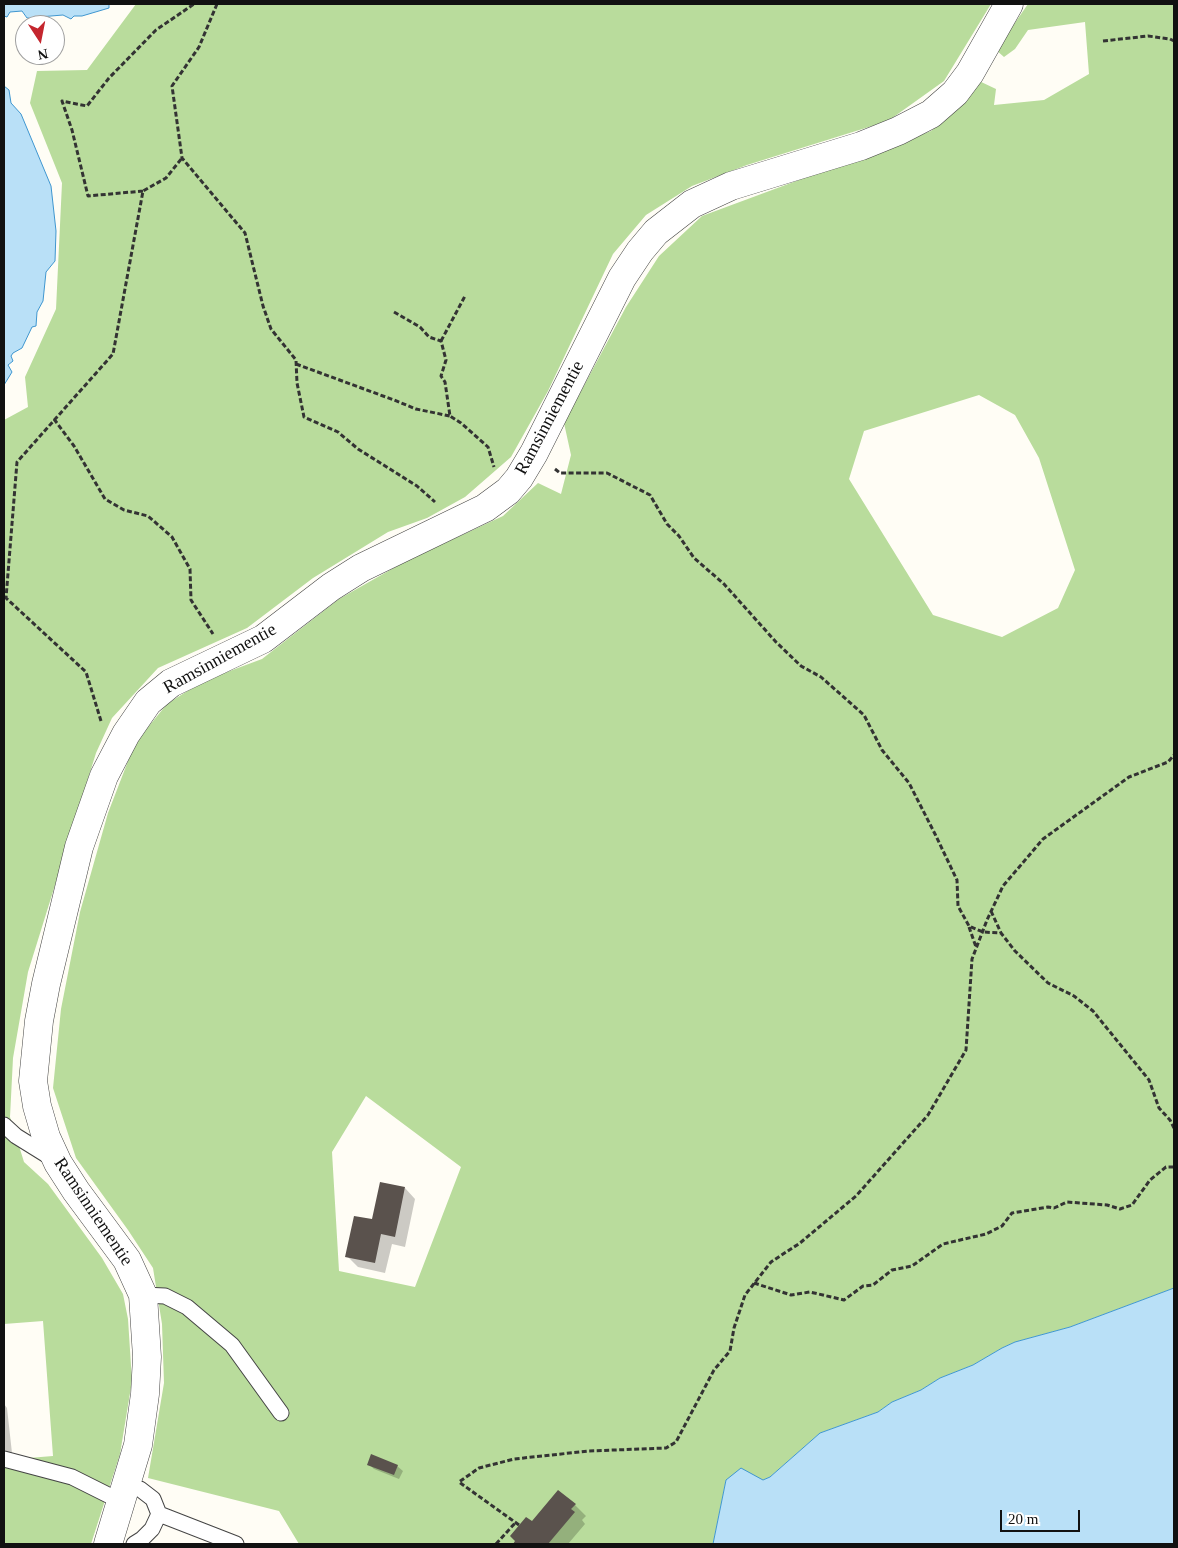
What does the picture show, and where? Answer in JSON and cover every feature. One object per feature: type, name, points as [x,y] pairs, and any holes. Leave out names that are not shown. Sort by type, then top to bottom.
[{"type":"street","name":"Ramsinniementie","points":[[108,1544],[138,1445],[145,1394],[147,1357],[143,1294],[127,1260],[76,1191],[58,1163],[46,1137],[37,1106],[33,1081],[39,1022],[46,984],[82,838],[104,776],[126,734],[148,702],[171,683],[263,639],[331,587],[361,568],[485,508],[508,491],[519,478],[534,453],[622,278],[640,251],[656,232],[692,204],[731,186],[861,146],[898,131],[931,114],[955,93],[970,73],[1009,4]]},
{"type":"lane","points":[[4,1125],[16,1136],[58,1163]]},
{"type":"lane","points":[[143,1294],[165,1296],[187,1307],[232,1345],[281,1413]]},
{"type":"lane","points":[[4,1458],[124,1494],[140,1489],[152,1499],[159,1514],[236,1544]]},
{"type":"lane","points":[[134,1544],[152,1530],[159,1514]]},
{"type":"path","points":[[182,158],[166,178],[143,191],[88,196],[72,130],[62,100],[87,106],[109,78],[156,30],[194,4]]},
{"type":"path","points":[[217,4],[199,47],[172,86],[182,158],[245,232],[263,306],[271,329],[296,360],[297,383],[304,417],[338,432],[358,449],[417,486],[440,506],[453,524]]},
{"type":"path","points":[[1102,41],[1148,36],[1174,41]]},
{"type":"path","points":[[103,727],[86,672],[6,598],[17,462],[113,354],[143,191]]},
{"type":"path","points":[[450,416],[445,382],[441,376],[446,360],[441,341],[465,296]]},
{"type":"path","points":[[394,312],[420,327],[429,336],[441,341]]},
{"type":"path","points":[[296,364],[416,409],[450,416],[461,423],[488,447],[496,473],[508,491]]},
{"type":"path","points":[[54,419],[74,446],[105,499],[124,510],[148,516],[172,537],[190,568],[191,600],[213,636],[220,659]]},
{"type":"path","points":[[560,473],[607,473],[650,495],[667,524],[679,536],[694,558],[724,584],[776,642],[801,666],[821,677],[864,715],[882,750],[909,783],[927,816],[957,880],[958,906],[969,926],[976,948]]},
{"type":"path","points":[[520,1525],[458,1482],[479,1468],[514,1458],[589,1451],[666,1448],[676,1442],[714,1370],[730,1351],[734,1328],[745,1295],[771,1262],[800,1243],[856,1196],[928,1115],[966,1050],[972,958],[1003,886],[1043,839],[1129,777],[1168,762],[1174,755]]},
{"type":"path","points":[[991,911],[1001,933],[1020,956],[1048,984],[1074,996],[1093,1011],[1149,1080],[1159,1108],[1170,1120],[1174,1128]]},
{"type":"path","points":[[969,926],[982,932],[1001,933]]},
{"type":"path","points":[[754,1284],[791,1295],[810,1292],[844,1300],[863,1286],[873,1285],[892,1270],[912,1266],[943,1244],[986,1234],[1002,1226],[1012,1213],[1048,1207],[1054,1208],[1067,1202],[1107,1205],[1120,1209],[1132,1205],[1150,1180],[1166,1167],[1174,1167]]},
{"type":"path","points":[[496,1544],[516,1522]]},
{"type":"green space","points":[[136,4],[991,4],[944,81],[888,121],[747,165],[692,186],[646,215],[613,254],[548,391],[511,457],[465,497],[427,518],[388,532],[313,578],[247,628],[158,668],[112,718],[96,753],[28,972],[13,1058],[10,1117],[24,1162],[48,1184],[102,1258],[123,1294],[128,1319],[132,1381],[120,1454],[91,1544],[4,1544],[4,1460],[53,1456],[43,1321],[4,1324],[4,420],[28,407],[25,377],[56,309],[62,183],[30,103],[37,71],[87,70]]},
{"type":"green space","points":[[1028,4],[1174,4],[1174,1288],[1070,1327],[1015,1342],[973,1365],[940,1378],[921,1390],[892,1402],[878,1412],[820,1433],[770,1477],[763,1480],[726,1480],[713,1544],[299,1544],[279,1511],[148,1478],[164,1383],[162,1324],[153,1268],[76,1158],[53,1088],[61,1009],[80,912],[108,813],[135,743],[167,704],[203,681],[262,659],[339,599],[406,561],[503,516],[538,483],[561,494],[571,455],[564,423],[626,307],[659,256],[702,216],[931,131],[951,114],[977,80],[996,89],[994,105],[1044,100],[1089,74],[1085,22],[1028,30],[1015,49],[1004,57],[996,50]],"holes":[[[979,395],[1015,415],[1039,458],[1075,570],[1058,608],[1002,637],[933,615],[849,479],[864,431]],[[366,1096],[461,1167],[415,1287],[339,1271],[332,1152]]]},
{"type":"water","points":[[4,4],[109,4],[109,8],[82,16],[74,16],[71,19],[65,15],[25,15],[22,11],[10,12],[7,17],[4,16]]},
{"type":"water","points":[[4,86],[9,90],[11,103],[21,114],[51,186],[56,231],[55,261],[46,272],[43,301],[37,312],[36,326],[32,327],[22,348],[11,356],[13,361],[8,365],[12,372],[4,385]]},
{"type":"water","points":[[1174,1288],[1174,1544],[713,1544],[726,1480],[741,1468],[763,1480],[770,1477],[820,1433],[878,1412],[892,1402],[921,1390],[940,1378],[973,1365],[1015,1342],[1070,1327]]},
{"type":"building","points":[[380,1182],[405,1187],[395,1237],[381,1234],[375,1263],[345,1257],[354,1216],[372,1219]]},
{"type":"building","points":[[371,1454],[398,1465],[394,1475],[367,1465]]},
{"type":"building","points":[[558,1490],[576,1504],[571,1509],[575,1512],[548,1544],[513,1544],[515,1541],[510,1536],[526,1517],[532,1521]]}]
